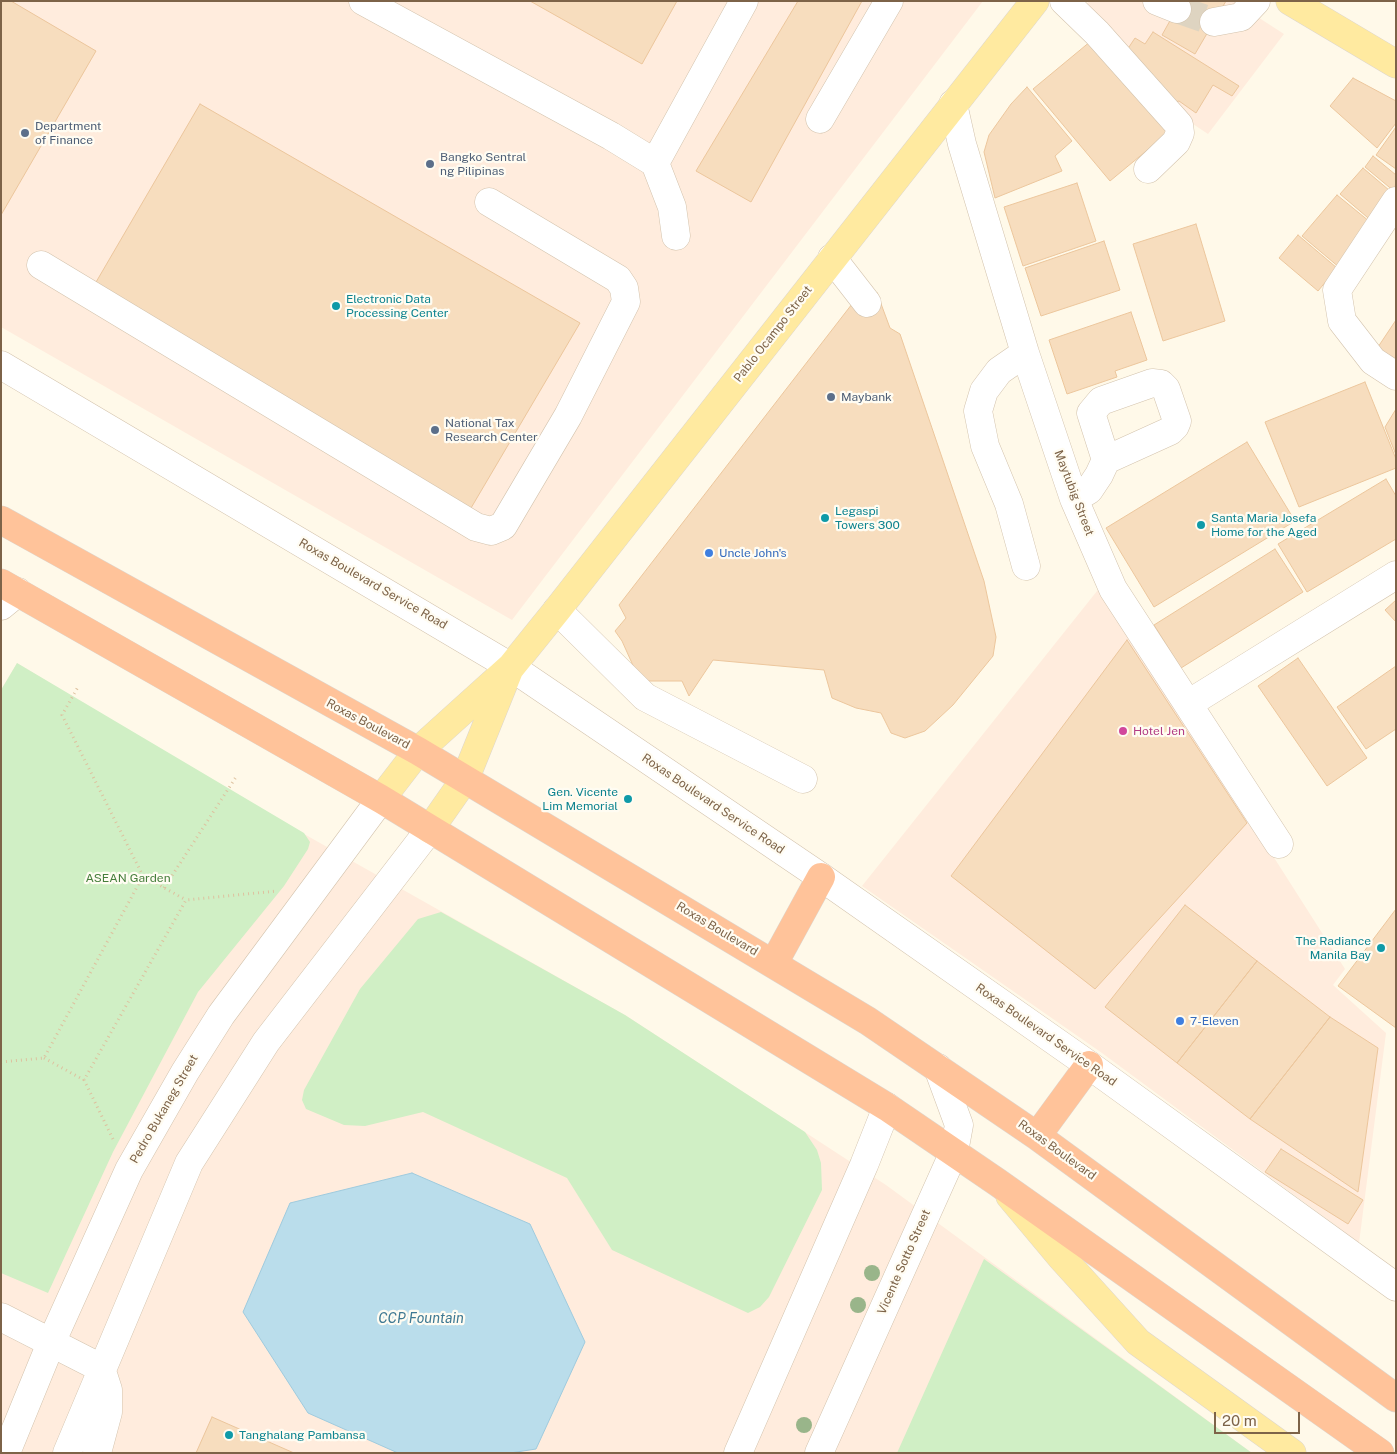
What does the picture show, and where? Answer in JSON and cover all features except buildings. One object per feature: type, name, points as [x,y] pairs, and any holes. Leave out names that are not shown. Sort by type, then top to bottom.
[{"type":"highway","name":"Roxas Boulevard","points":[[1,520],[418,750],[774,963],[938,1068],[1038,1136],[1396,1398]]},
{"type":"highway","points":[[7,593],[381,799],[887,1107],[998,1182],[1380,1453]]},
{"type":"highway","points":[[774,963],[821,877]]},
{"type":"highway","points":[[1038,1136],[1089,1065]]},
{"type":"main road","name":"Pablo Ocampo Street","points":[[381,799],[418,750],[511,667],[1035,1]]},
{"type":"main road","points":[[1290,1],[1396,64]]},
{"type":"main road","name":"Pablo Ocampo Street","points":[[430,829],[466,779],[511,667]]},
{"type":"main road","points":[[998,1182],[1060,1257],[1138,1342],[1292,1453]]},
{"type":"street","points":[[363,1],[610,136],[655,163],[672,208],[676,236]]},
{"type":"street","points":[[655,163],[744,1]]},
{"type":"street","points":[[820,119],[889,1]]},
{"type":"street","points":[[1064,1],[1097,33],[1179,125],[1180,133],[1176,142],[1148,168]]},
{"type":"street","points":[[1214,22],[1241,17],[1256,1]]},
{"type":"street","name":"Maytubig Street","points":[[953,104],[962,144],[1025,353],[1074,499],[1113,589],[1280,844]]},
{"type":"street","points":[[1396,201],[1337,290],[1342,321],[1373,361],[1396,376]]},
{"type":"street","points":[[41,265],[476,527],[491,531],[503,526],[568,416],[626,302],[624,288],[618,279],[489,202]]},
{"type":"street","points":[[832,258],[868,303]]},
{"type":"street","points":[[1025,353],[999,371],[984,390],[978,411],[985,446],[1009,504],[1026,566]]},
{"type":"street","name":"Roxas Boulevard Service Road","points":[[1,366],[511,667],[821,877],[1089,1065],[1396,1287]]},
{"type":"street","points":[[1074,499],[1089,490],[1106,460]]},
{"type":"street","points":[[1188,704],[1396,575]]},
{"type":"street","points":[[557,610],[645,697],[803,779]]},
{"type":"street","name":"Pedro Bukaneg Street","points":[[6,1453],[51,1343],[129,1170],[221,1015],[381,799]]},
{"type":"street","points":[[68,1453],[101,1368],[189,1163],[225,1103],[266,1042],[430,829]]},
{"type":"street","name":"Vicente Sotto Street","points":[[819,1453],[954,1152],[958,1125],[938,1068]]},
{"type":"street","points":[[738,1453],[864,1165],[887,1107]]},
{"type":"street","points":[[1,1316],[101,1368],[108,1390],[108,1412],[97,1453]]},
{"type":"path","points":[[78,687],[62,715],[143,876],[186,900],[317,887]]},
{"type":"path","points":[[164,888],[236,777]]},
{"type":"path","points":[[44,1058],[143,876]]},
{"type":"path","points":[[84,1080],[186,900]]},
{"type":"path","points":[[1,1062],[44,1058],[84,1080],[129,1170]]},
{"type":"shaded area","name":"Bangko Sentral ng Pilipinas","points":[[1,1],[983,1],[512,620],[1,327]]},
{"type":"shaded area","points":[[1089,1],[1233,1],[1284,34],[1208,134],[1187,120],[1083,10]]},
{"type":"shaded area","points":[[1101,586],[1345,969],[1333,985],[1386,1033],[1359,1243],[1102,1053],[862,886]]},
{"type":"shaded area","points":[[17,663],[258,808],[625,1015],[886,1185],[1252,1453],[1,1453],[1,690]]},
{"type":"green space","name":"ASEAN Garden","points":[[17,663],[304,833],[310,842],[308,849],[284,886],[198,992],[113,1152],[48,1293],[1,1273],[1,690]]},
{"type":"green space","points":[[441,912],[625,1015],[805,1132],[817,1150],[821,1163],[822,1190],[769,1297],[760,1307],[748,1313],[612,1250],[567,1178],[423,1112],[365,1126],[344,1125],[306,1109],[302,1100],[304,1090],[360,989],[418,919]]},
{"type":"green space","points":[[984,1259],[1139,1371],[1252,1453],[897,1453]]},
{"type":"water","name":"CCP Fountain","points":[[412,1173],[530,1224],[585,1342],[536,1449],[510,1453],[398,1453],[308,1413],[243,1312],[290,1203]]},
{"type":"tunnel","points":[[1177,9],[1214,22]]},
{"type":"place","name":"Department of Finance","points":[[25,133]]},
{"type":"place","name":"Bangko Sentral ng Pilipinas","points":[[430,164]]},
{"type":"place","name":"Electronic Data Processing Center","points":[[336,306]]},
{"type":"place","name":"Maybank","points":[[831,397]]},
{"type":"place","name":"National Tax Research Center","points":[[435,430]]},
{"type":"place","name":"Legaspi Towers 300","points":[[825,518]]},
{"type":"place","name":"Santa Maria Josefa Home for the Aged","points":[[1201,525]]},
{"type":"place","name":"Uncle John's","points":[[709,553]]},
{"type":"place","name":"Hotel Jen","points":[[1123,731]]},
{"type":"place","name":"Gen. Vicente Lim Memorial","points":[[628,799]]},
{"type":"place","name":"The Radiance Manila Bay","points":[[1381,948]]},
{"type":"place","name":"7-Eleven","points":[[1180,1021]]},
{"type":"place","name":"Tanghalang Pambansa","points":[[229,1435]]}]
